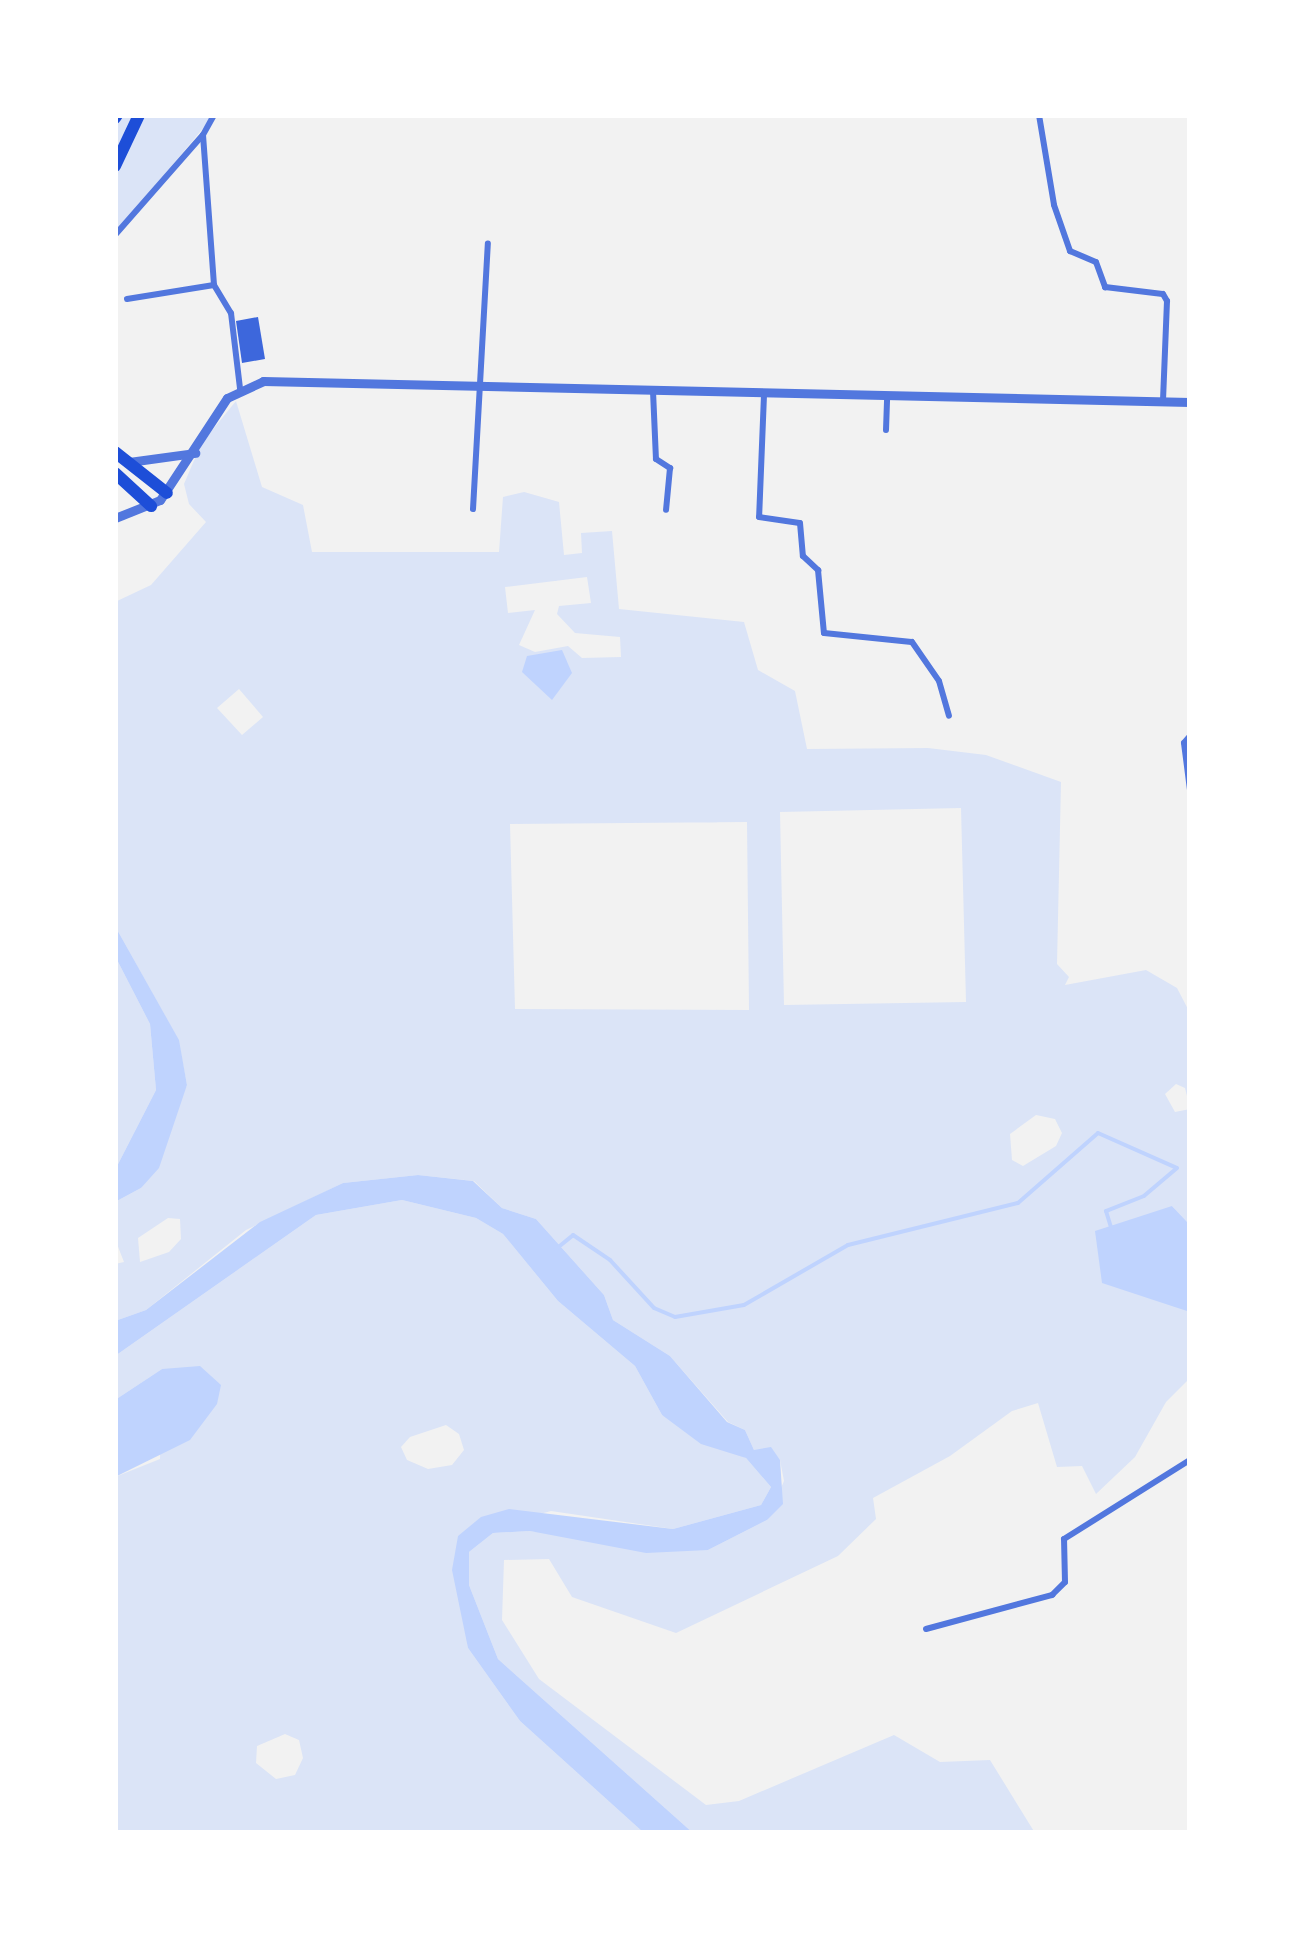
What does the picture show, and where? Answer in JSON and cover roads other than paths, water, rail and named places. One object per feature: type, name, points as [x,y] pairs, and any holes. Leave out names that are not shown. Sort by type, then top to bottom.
[{"type":"highway","points":[[115,166],[139,115]]},
{"type":"highway","points":[[115,452],[168,492]]},
{"type":"highway","points":[[115,474],[151,506]]},
{"type":"street","points":[[115,234],[203,135],[214,115]]},
{"type":"street","points":[[1039,115],[1054,205],[1070,251],[1096,262],[1104,288],[1163,294],[1167,301],[1162,402]]},
{"type":"street","points":[[203,135],[214,285],[231,312],[240,388]]},
{"type":"street","points":[[474,510],[488,242]]},
{"type":"street","points":[[127,299],[214,285]]},
{"type":"street","points":[[115,518],[151,506],[168,492],[195,453],[214,413],[240,388],[322,378],[764,395],[1190,402]]},
{"type":"street","points":[[653,391],[656,459],[670,468],[666,510]]},
{"type":"street","points":[[764,395],[760,517],[800,523],[803,556],[818,570],[824,632],[914,643],[939,681],[949,716]]},
{"type":"street","points":[[886,430],[887,397]]},
{"type":"street","points":[[128,462],[195,453]]},
{"type":"street","points":[[1190,736],[1184,745],[1190,790]]},
{"type":"street","points":[[926,1629],[1052,1596],[1065,1582],[1064,1539],[1190,1460]]},
{"type":"water","points":[[562,650],[572,673],[552,700],[522,672],[527,656]]},
{"type":"water","points":[[115,926],[179,1040],[187,1085],[159,1168],[141,1188],[115,1202],[115,1170],[156,1090],[150,1024],[115,956]]},
{"type":"water","points":[[418,1175],[473,1181],[502,1208],[536,1219],[604,1295],[613,1320],[670,1356],[727,1422],[745,1430],[754,1450],[771,1447],[780,1460],[783,1504],[767,1520],[708,1550],[646,1553],[530,1531],[493,1533],[469,1552],[469,1585],[498,1659],[693,1833],[644,1833],[520,1721],[468,1648],[452,1570],[458,1536],[481,1517],[509,1509],[673,1529],[761,1505],[771,1487],[746,1458],[701,1444],[662,1415],[635,1366],[558,1301],[503,1234],[476,1218],[402,1200],[316,1215],[115,1356],[115,1321],[146,1310],[260,1222],[343,1183]]},
{"type":"water","points":[[1172,1206],[1190,1225],[1190,1312],[1102,1283],[1095,1231]]},
{"type":"water","points":[[200,1366],[221,1385],[217,1404],[190,1440],[115,1477],[115,1400],[162,1369]]},
{"type":"waterway","points":[[556,1249],[573,1235],[610,1260],[654,1308],[675,1317],[744,1305],[848,1245],[1018,1203],[1098,1133],[1177,1168],[1144,1196],[1106,1211],[1111,1227]]}]
